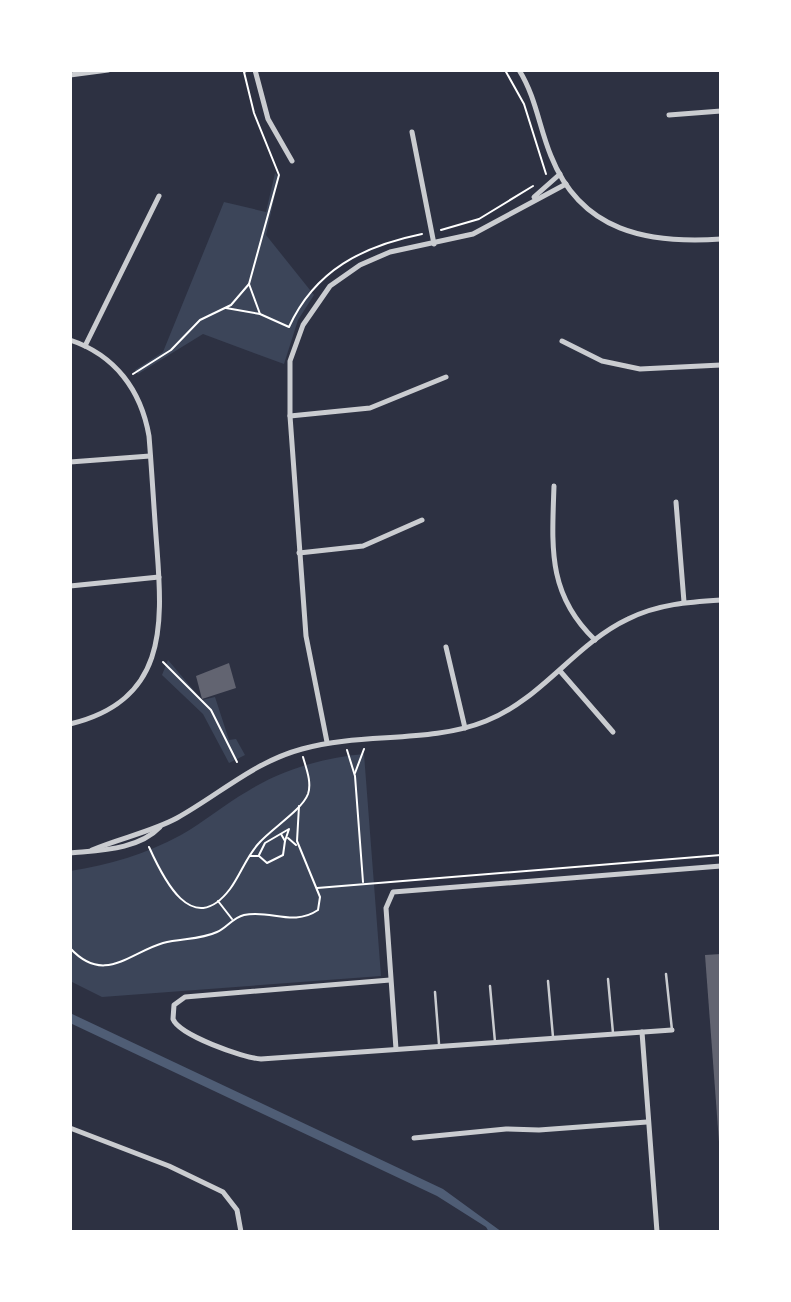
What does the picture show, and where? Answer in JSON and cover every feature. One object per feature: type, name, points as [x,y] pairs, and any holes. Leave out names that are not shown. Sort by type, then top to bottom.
[{"type":"street","points":[[70,75],[108,70]]},
{"type":"street","points":[[253,70],[268,119],[292,161]]},
{"type":"street","points":[[519,70],[535,100],[548,149],[560,174],[593,212],[635,234],[674,242],[721,239]]},
{"type":"street","points":[[669,115],[721,111]]},
{"type":"street","points":[[412,132],[434,244]]},
{"type":"street","points":[[529,202],[560,174]]},
{"type":"street","points":[[327,742],[307,646],[290,416],[290,362],[303,325],[319,299],[345,274],[373,258],[434,244],[488,227],[566,184]]},
{"type":"street","points":[[85,346],[159,196]]},
{"type":"street","points":[[70,340],[106,358],[126,378],[144,414],[150,456],[160,628],[145,673],[110,708],[70,724]]},
{"type":"street","points":[[562,341],[602,361],[640,369],[721,365]]},
{"type":"street","points":[[290,416],[370,408],[446,377]]},
{"type":"street","points":[[70,461],[150,456]]},
{"type":"street","points":[[554,486],[552,553],[555,573],[565,600],[595,640]]},
{"type":"street","points":[[676,502],[684,602]]},
{"type":"street","points":[[299,553],[363,546],[422,520]]},
{"type":"street","points":[[70,586],[159,577]]},
{"type":"street","points":[[70,853],[126,846],[146,839],[160,827],[257,766],[300,749],[344,739],[465,728],[484,722],[519,705],[595,640],[642,612],[684,602],[721,600]]},
{"type":"street","points":[[446,647],[465,728]]},
{"type":"street","points":[[560,671],[613,732]]},
{"type":"street","points":[[92,850],[160,827]]},
{"type":"street","points":[[396,1049],[386,905],[395,891],[721,866]]},
{"type":"street","points":[[390,981],[185,997],[174,1004],[173,1019],[178,1028],[253,1058],[672,1030]]},
{"type":"street","points":[[642,1032],[657,1232]]},
{"type":"street","points":[[414,1138],[506,1129],[539,1130],[647,1122]]},
{"type":"street","points":[[70,1128],[169,1166],[223,1192],[237,1210],[241,1232]]},
{"type":"lane","points":[[666,974],[672,1030]]},
{"type":"lane","points":[[608,979],[612,1033]]},
{"type":"lane","points":[[548,981],[553,1038]]},
{"type":"lane","points":[[490,986],[495,1042]]},
{"type":"lane","points":[[435,992],[439,1046]]},
{"type":"path","points":[[126,378],[171,350],[200,320],[226,308],[249,284],[279,175],[273,168],[271,150],[254,113],[244,72],[253,70]]},
{"type":"path","points":[[226,308],[260,314],[249,284]]},
{"type":"path","points":[[163,662],[211,710],[237,762]]},
{"type":"path","points":[[355,776],[358,760],[372,737]]},
{"type":"path","points":[[344,739],[355,776],[363,882]]},
{"type":"path","points":[[146,839],[175,897],[196,906],[217,901],[228,892],[249,855],[305,800],[310,786],[300,749]]},
{"type":"path","points":[[70,948],[88,961],[110,966],[121,964],[163,943],[215,933],[233,919],[252,914],[293,919],[313,914],[320,905],[317,888],[298,844],[295,827],[299,806]]},
{"type":"path","points":[[249,855],[259,856],[264,863],[283,855],[289,829],[265,843],[259,856]]},
{"type":"path","points":[[281,834],[285,841]]},
{"type":"path","points":[[288,837],[294,845],[298,844]]},
{"type":"path","points":[[317,888],[363,882],[721,855]]},
{"type":"path","points":[[217,901],[233,919]]},
{"type":"shaded area","points":[[275,173],[279,177],[266,235],[314,295],[298,320],[284,364],[203,334],[138,374],[135,370],[163,352],[224,202],[266,212]]},
{"type":"shaded area","points":[[168,660],[202,700],[215,697],[229,740],[236,739],[245,755],[229,763],[203,714],[162,675]]},
{"type":"shaded area","points":[[364,754],[381,976],[102,997],[70,981],[70,871],[127,858],[168,842],[261,783],[289,771],[334,758]]},
{"type":"shaded area","points":[[70,1013],[443,1189],[502,1232],[489,1232],[486,1227],[437,1196],[70,1023]]},
{"type":"building","points":[[229,663],[236,688],[202,699],[196,676]]},
{"type":"building","points":[[721,954],[721,1142],[719,1142],[705,955]]}]
